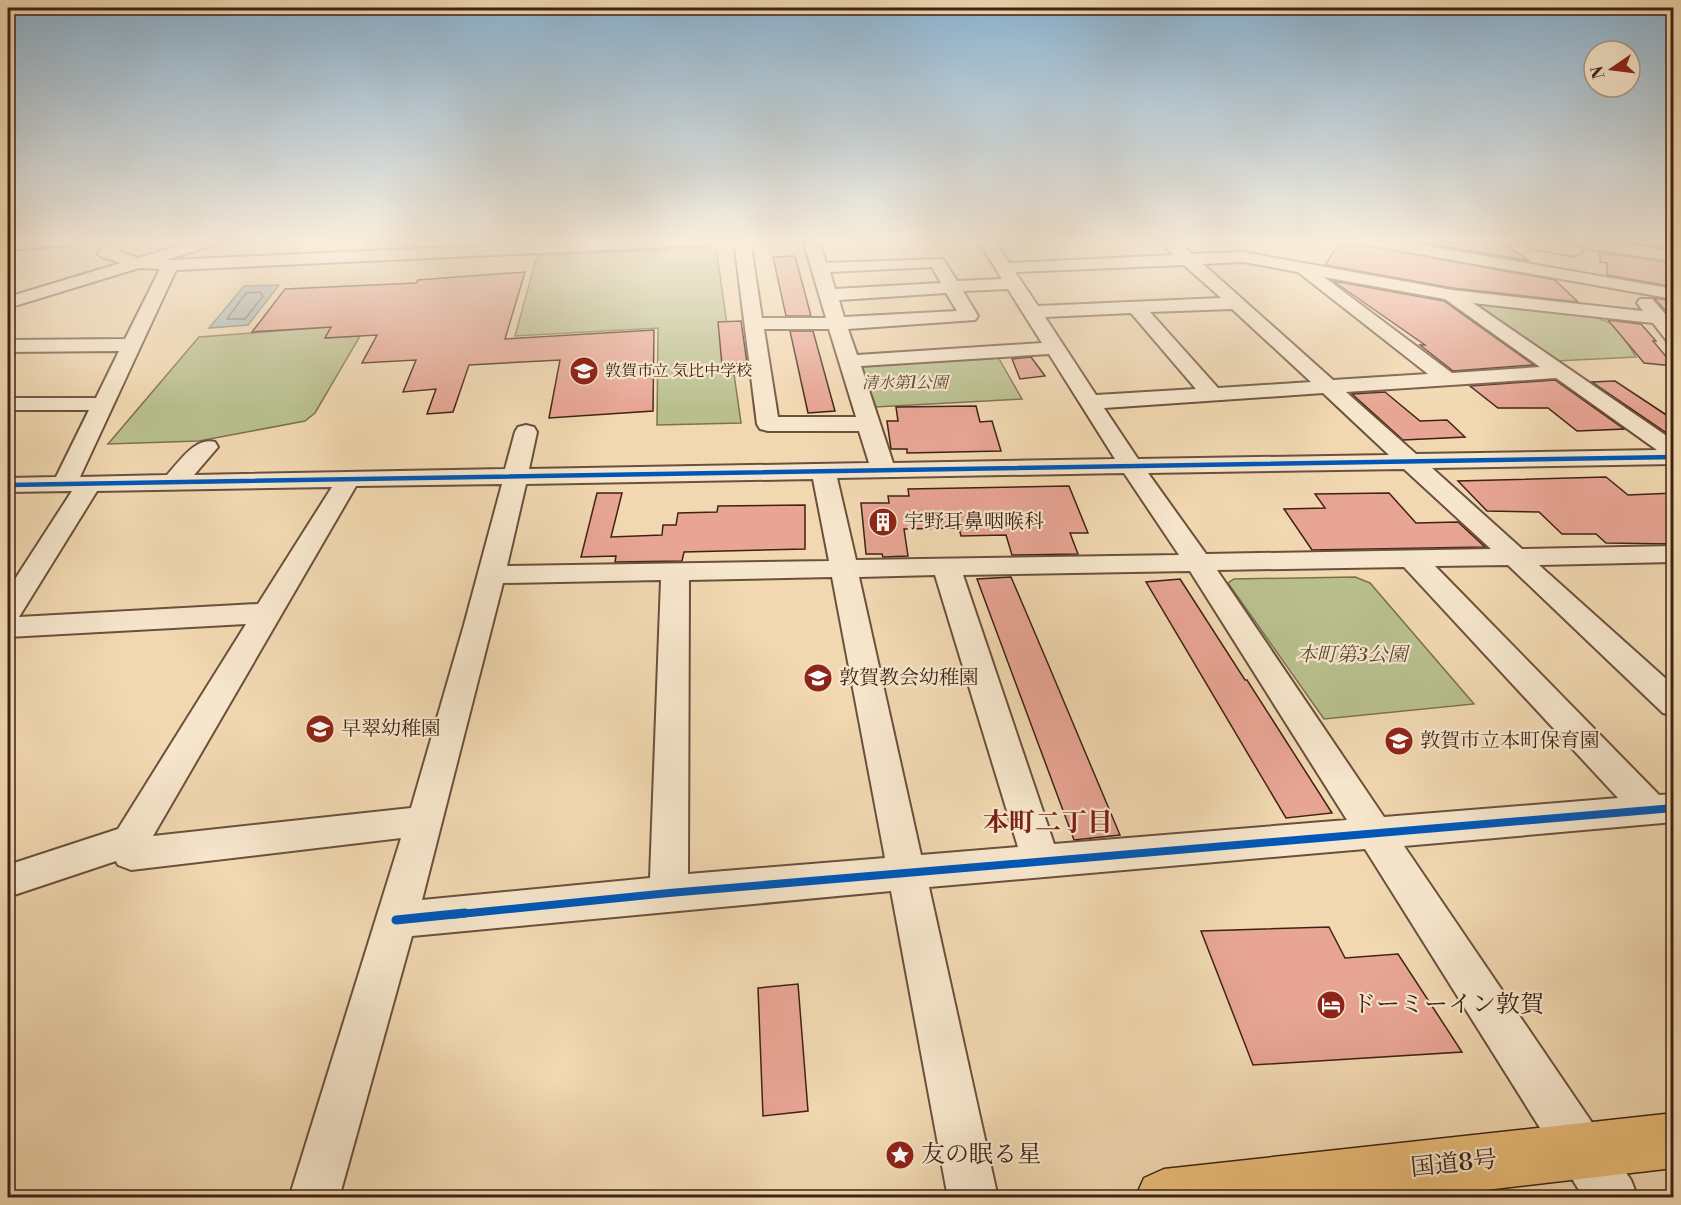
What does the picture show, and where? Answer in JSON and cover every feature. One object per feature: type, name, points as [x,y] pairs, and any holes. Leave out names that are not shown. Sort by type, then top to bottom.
[{"type":"highway","name":"国道8号","points":[[1164,1197],[1674,1140]]},
{"type":"street","points":[[8,303],[30,296]]},
{"type":"street","points":[[8,612],[76,484],[103,404],[155,296]]},
{"type":"street","points":[[749,296],[768,424],[869,424]]},
{"type":"street","points":[[828,296],[884,470]]},
{"type":"street","points":[[753,324],[969,316],[957,296]]},
{"type":"street","points":[[1022,296],[1131,466],[1197,561],[1613,1197]]},
{"type":"street","points":[[1229,296],[1674,705]]},
{"type":"street","points":[[1339,296],[1447,379]]},
{"type":"street","points":[[1452,296],[1674,452]]},
{"type":"street","points":[[1454,296],[1658,318]]},
{"type":"street","points":[[1640,296],[1674,337]]},
{"type":"street","points":[[1032,312],[1237,303]]},
{"type":"street","points":[[1136,308],[1214,395]]},
{"type":"street","points":[[8,346],[132,345]]},
{"type":"street","points":[[849,361],[1056,348]]},
{"type":"street","points":[[1090,402],[1562,372]]},
{"type":"street","points":[[8,404],[103,404]]},
{"type":"street","points":[[314,1197],[396,920],[491,574],[526,432]]},
{"type":"street","points":[[174,482],[207,447]]},
{"type":"street","points":[[8,485],[1674,457]]},
{"type":"street","points":[[824,472],[973,1197]]},
{"type":"street","points":[[348,480],[131,840],[131,854],[423,821]]},
{"type":"street","points":[[491,574],[1674,554]]},
{"type":"street","points":[[1412,559],[1662,809]]},
{"type":"street","points":[[946,566],[1041,862]]},
{"type":"street","points":[[669,893],[675,572]]},
{"type":"street","points":[[8,627],[268,613]]},
{"type":"street","points":[[396,920],[669,893],[1662,809]]},
{"type":"street","points":[[8,880],[131,840]]},
{"type":"green space","points":[[526,296],[723,296],[741,423],[657,425],[658,328],[515,336]]},
{"type":"green space","points":[[1466,300],[1578,311],[1616,325],[1636,357],[1555,361]]},
{"type":"green space","points":[[331,327],[326,338],[360,336],[315,413],[305,421],[199,441],[108,444],[199,337]]},
{"type":"green space","name":"清水第1公園","points":[[998,357],[1022,399],[875,407],[860,366],[867,363]]},
{"type":"green space","name":"本町第3公園","points":[[1355,577],[1370,583],[1474,704],[1324,719],[1228,583],[1234,579]]},
{"type":"water","points":[[235,296],[270,296],[248,325],[209,328]]},
{"type":"building","points":[[279,296],[518,296],[505,339],[654,330],[653,411],[549,418],[560,360],[469,365],[453,412],[427,414],[436,389],[403,392],[416,360],[362,363],[377,335],[325,338],[331,327],[252,332]]},
{"type":"building","points":[[782,296],[806,296],[811,316],[786,316]]},
{"type":"building","points":[[1355,296],[1418,296],[1444,301],[1534,365],[1453,371],[1420,345],[1425,345]]},
{"type":"building","points":[[1526,296],[1572,296],[1578,302]]},
{"type":"building","points":[[1654,298],[1674,301],[1674,320]]},
{"type":"building","points":[[1608,320],[1641,324],[1674,366],[1644,363]]},
{"type":"building","points":[[741,321],[747,363],[722,365],[718,322]]},
{"type":"building","points":[[790,331],[813,331],[835,411],[808,413]]},
{"type":"building","points":[[1031,357],[1045,376],[1020,379],[1012,359]]},
{"type":"building","points":[[1555,380],[1624,429],[1577,431],[1548,408],[1498,408],[1470,386]]},
{"type":"building","points":[[1615,381],[1674,420],[1674,438],[1592,382]]},
{"type":"building","points":[[1385,392],[1420,421],[1447,420],[1465,437],[1403,440],[1352,394]]},
{"type":"building","points":[[976,406],[980,422],[992,421],[1001,451],[907,453],[907,449],[891,449],[887,421],[898,421],[896,407]]},
{"type":"building","points":[[1606,477],[1628,495],[1674,493],[1674,544],[1606,543],[1596,534],[1562,534],[1539,512],[1487,511],[1458,481]]},
{"type":"building","points":[[1069,486],[1088,533],[1070,533],[1078,554],[1012,555],[1006,535],[961,536],[959,528],[904,529],[908,556],[883,557],[882,554],[866,554],[861,503],[889,503],[888,496],[909,496],[908,489]]},
{"type":"building","points":[[597,493],[622,493],[611,537],[662,535],[663,525],[676,525],[678,513],[717,512],[718,506],[805,505],[805,549],[684,552],[682,561],[615,562],[616,556],[581,557]]},
{"type":"building","points":[[1389,493],[1416,523],[1458,522],[1485,547],[1312,550],[1284,509],[1325,508],[1315,494]]},
{"type":"building","points":[[1011,577],[1120,835],[1074,840],[977,579]]},
{"type":"building","points":[[1180,579],[1332,813],[1286,818],[1146,582]]},
{"type":"building","name":"ドーミーイン敦賀","points":[[1329,927],[1345,958],[1398,954],[1462,1052],[1253,1065],[1201,931]]},
{"type":"building","points":[[798,984],[808,1111],[763,1116],[758,988]]},
{"type":"cycle path","points":[[8,485],[1674,457]]},
{"type":"cycle path","points":[[396,920],[669,893],[1674,808]]},
{"type":"place","name":"敦賀市立 気比中学校","points":[[584,371]]},
{"type":"place","name":"宇野耳鼻咽喉科","points":[[883,522]]},
{"type":"place","name":"敦賀教会幼稚園","points":[[818,678]]},
{"type":"place","name":"早翠幼稚園","points":[[320,729]]},
{"type":"place","name":"敦賀市立本町保育園","points":[[1399,741]]},
{"type":"place","name":"ドーミーイン敦賀","points":[[1331,1005]]},
{"type":"place","name":"友の眠る星","points":[[900,1155]]},
{"type":"district","name":"本町二丁目","points":[[1048,823]]}]
